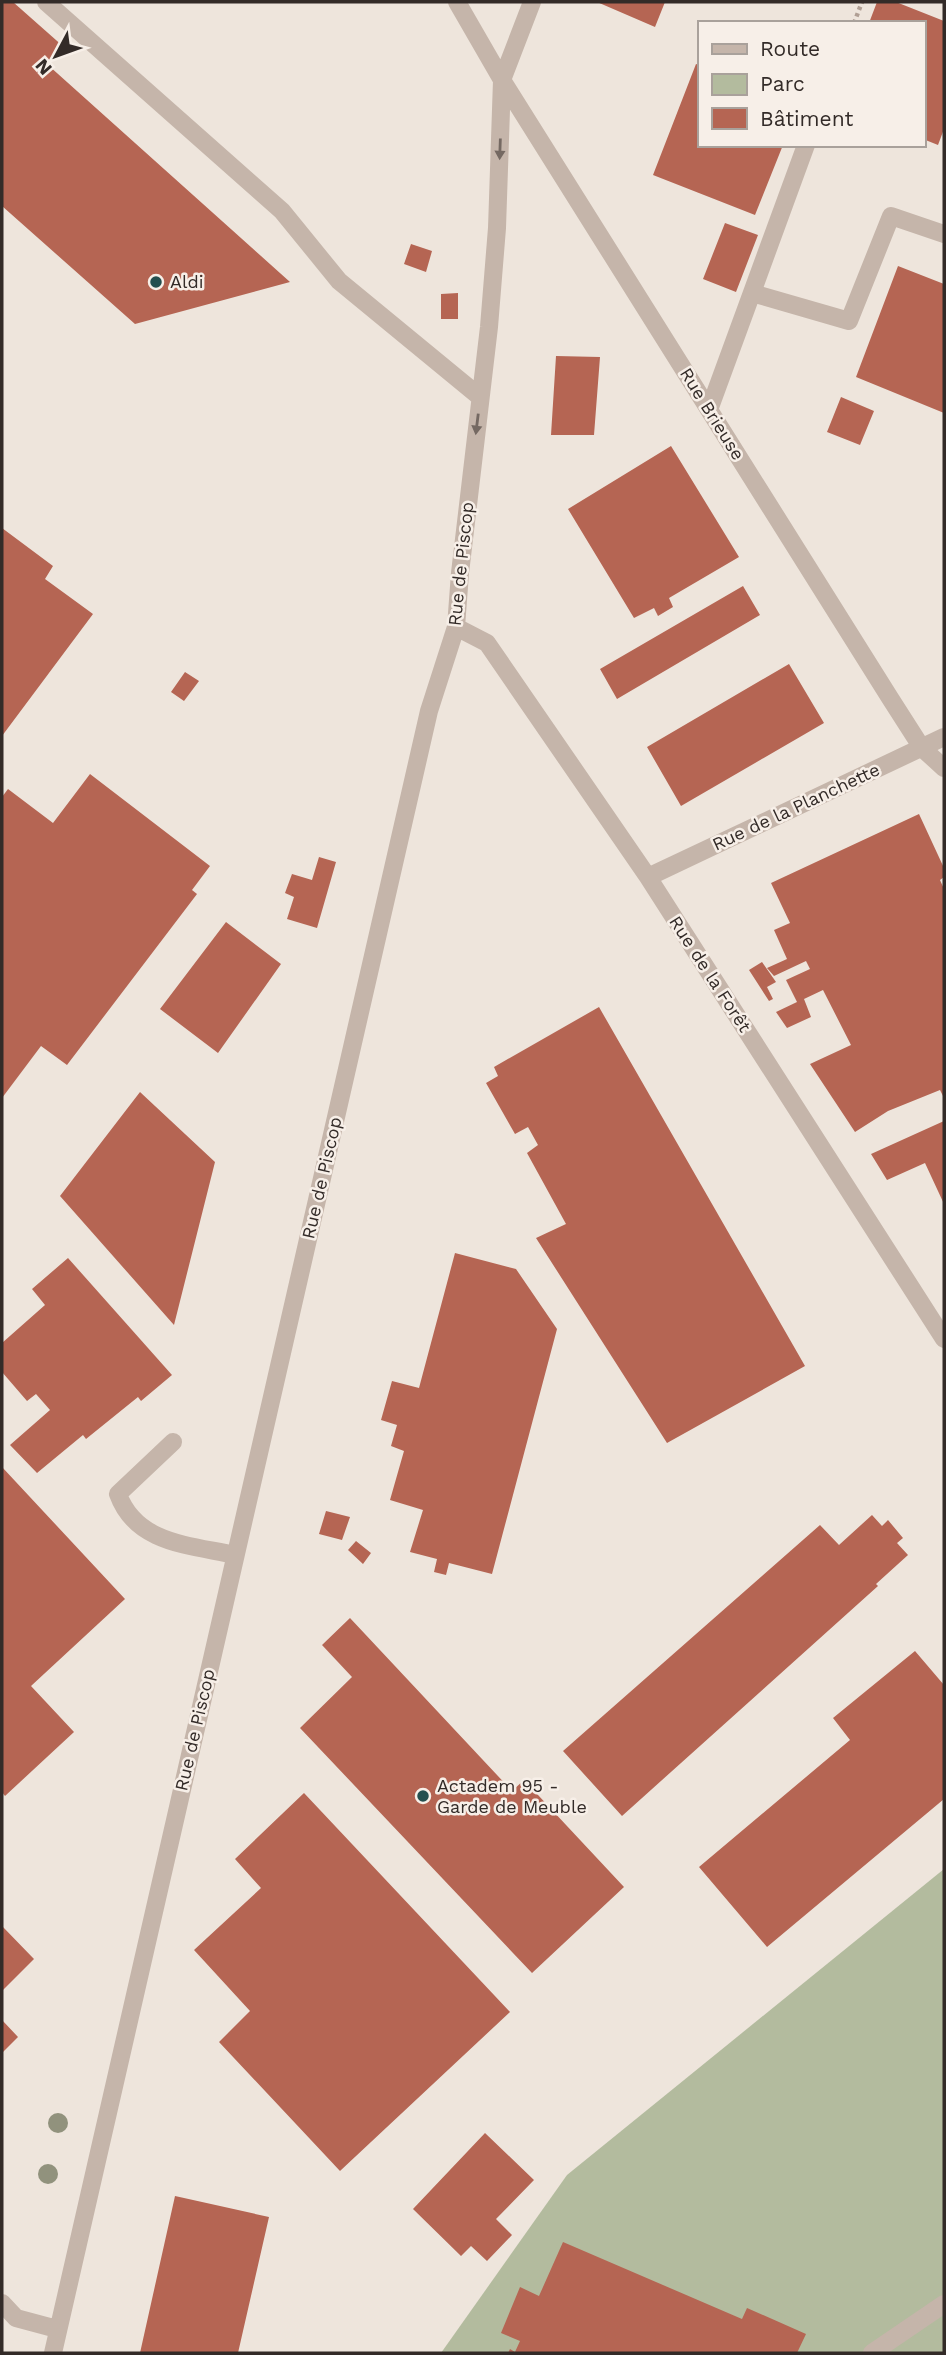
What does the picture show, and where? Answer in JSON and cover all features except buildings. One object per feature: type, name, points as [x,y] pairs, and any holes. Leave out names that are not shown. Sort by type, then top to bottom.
[{"type":"street","points":[[46,2],[282,211],[339,281],[480,397]]},
{"type":"street","points":[[457,2],[502,80]]},
{"type":"street","points":[[502,80],[532,2]]},
{"type":"street","name":"Rue de Piscop","points":[[53,2353],[429,711],[456,627],[497,228],[502,80]]},
{"type":"street","name":"Rue Brieuse","points":[[502,80],[922,748],[944,768]]},
{"type":"street","points":[[709,410],[805,147]]},
{"type":"street","points":[[752,293],[849,321],[891,216],[944,234]]},
{"type":"street","name":"Rue de la Forêt","points":[[456,627],[487,643],[648,877],[944,1339]]},
{"type":"street","name":"Rue de la Planchette","points":[[648,877],[944,737]]},
{"type":"street","points":[[173,1442],[118,1494],[123,1508],[142,1527],[169,1542],[235,1555]]},
{"type":"street","points":[[2,2303],[16,2318],[57,2329]]},
{"type":"street","points":[[872,2353],[944,2304]]},
{"type":"path","points":[[855,21],[862,2]]},
{"type":"green space","points":[[944,1869],[944,2353],[441,2353],[567,2175]]},
{"type":"place","name":"Aldi","points":[[156,282]]},
{"type":"place","name":"Actadem 95 - Garde de Meuble","points":[[423,1796]]}]
